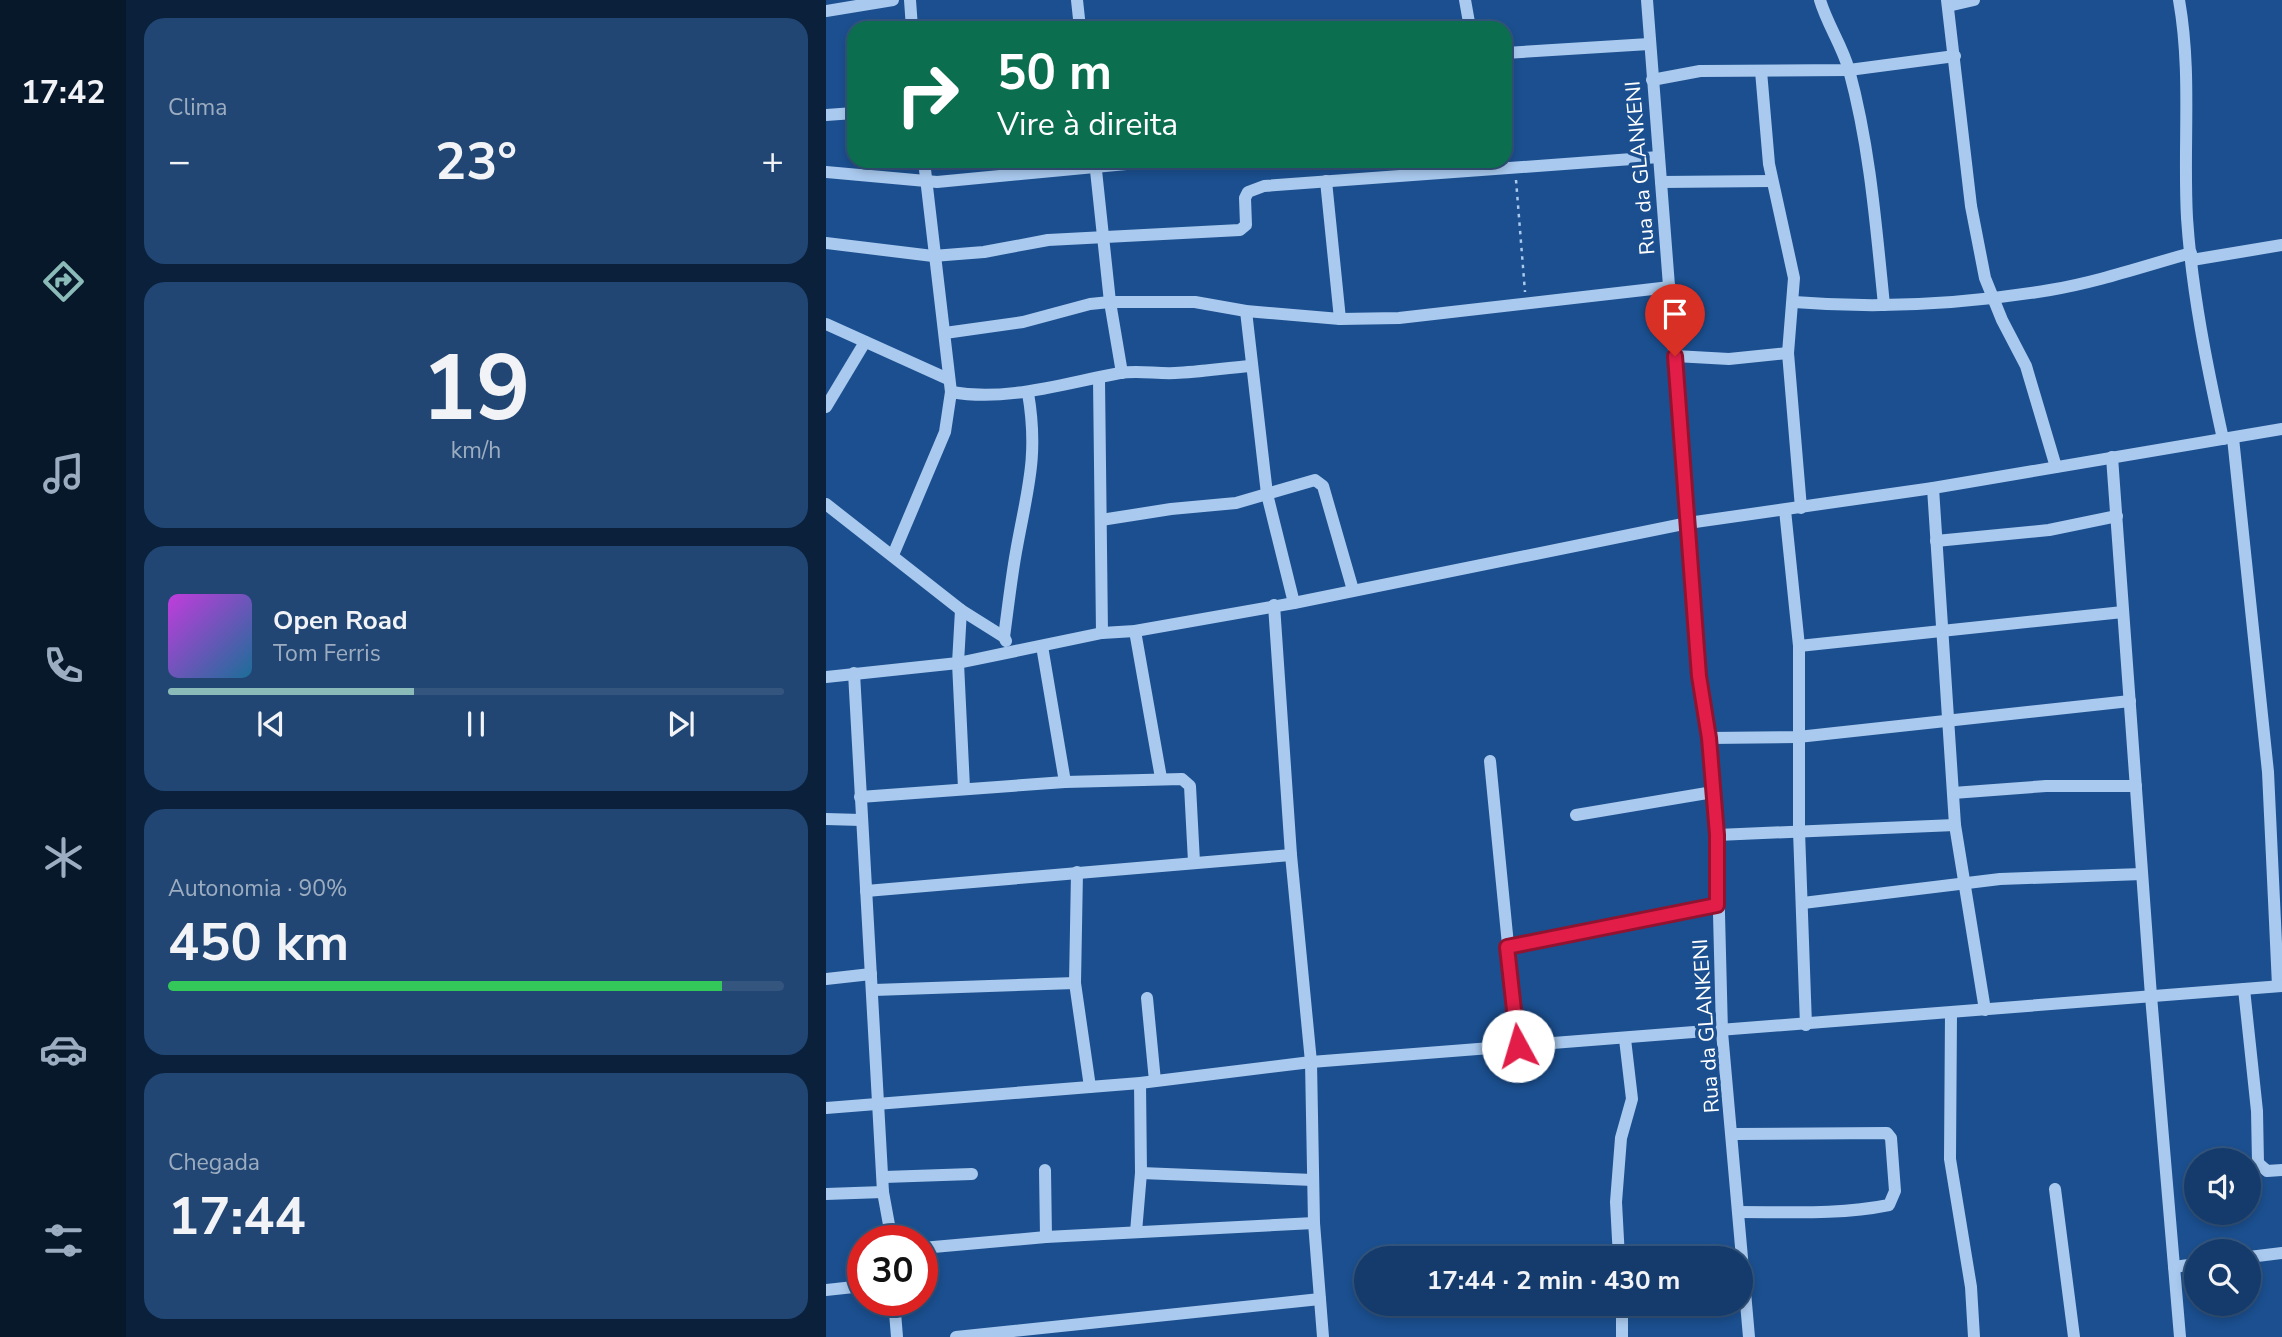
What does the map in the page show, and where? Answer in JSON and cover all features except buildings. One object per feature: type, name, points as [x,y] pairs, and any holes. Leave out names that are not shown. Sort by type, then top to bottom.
[{"type":"street","points":[[827,7],[892,0]]},
{"type":"street","points":[[910,0],[912,21]]},
{"type":"street","points":[[1077,0],[1079,21]]},
{"type":"street","points":[[1465,0],[1469,21]]},
{"type":"street","name":"Rua da GLANKENI","points":[[1647,0],[1699,676],[1709,738],[1717,835],[1722,1032],[1734,1134],[1749,1337]]},
{"type":"street","points":[[1820,0],[1849,70],[1870,170],[1884,305]]},
{"type":"street","points":[[1974,0],[1947,3],[1971,206],[1985,278],[1992,298],[2026,366],[2056,467]]},
{"type":"street","points":[[826,1108],[1140,1083],[1311,1062],[1722,1032],[2280,986],[2268,772],[2228,438],[2200,333],[2191,256],[2187,216],[2188,80],[2179,0]]},
{"type":"street","points":[[1512,53],[1649,44]]},
{"type":"street","points":[[1652,80],[1700,71],[1849,70],[1955,56]]},
{"type":"street","points":[[1761,71],[1761,94],[1772,181],[1789,253],[1794,302],[1788,353],[1801,508]]},
{"type":"street","points":[[826,115],[847,114]]},
{"type":"street","points":[[1512,167],[1659,157]]},
{"type":"street","points":[[893,555],[945,432],[950,386],[925,168]]},
{"type":"street","points":[[826,172],[926,181],[992,179],[1063,168]]},
{"type":"street","points":[[1096,168],[1110,302],[1122,373]]},
{"type":"street","points":[[826,243],[933,256],[984,252],[1048,240],[1244,229],[1245,198],[1253,188],[1502,168]]},
{"type":"street","points":[[1326,181],[1340,319]]},
{"type":"street","points":[[1661,182],[1772,181]]},
{"type":"street","points":[[1794,302],[1884,305],[1992,298],[2053,290],[2191,256],[2282,245]]},
{"type":"street","points":[[945,333],[1023,322],[1090,304],[1110,302],[1195,302],[1246,311],[1340,319],[1399,318],[1670,287]]},
{"type":"street","points":[[1246,311],[1250,366],[1267,495],[1294,603]]},
{"type":"street","points":[[826,324],[950,386],[978,397],[1028,393],[1068,382],[1099,379],[1122,373],[1174,373],[1250,366]]},
{"type":"street","points":[[826,407],[864,342]]},
{"type":"street","points":[[1675,356],[1729,359],[1788,353]]},
{"type":"street","points":[[1099,379],[1102,633]]},
{"type":"street","points":[[1009,651],[1004,637],[1016,551],[1029,495],[1034,432],[1028,393]]},
{"type":"street","points":[[826,677],[958,663],[1102,633],[1135,631],[1294,603],[1688,523],[1933,488],[2282,429]]},
{"type":"street","points":[[2112,457],[2151,996],[2180,1337]]},
{"type":"street","points":[[1101,520],[1171,509],[1236,503],[1315,480],[1321,483],[1353,590]]},
{"type":"street","points":[[1933,488],[1955,825],[1985,1010]]},
{"type":"street","points":[[826,504],[961,610],[1004,637]]},
{"type":"street","points":[[1785,510],[1799,646],[1799,831],[1806,1025]]},
{"type":"street","points":[[1936,541],[2049,530],[2117,516]]},
{"type":"street","points":[[1274,605],[1291,855],[1311,1062],[1314,1223],[1323,1337]]},
{"type":"street","points":[[961,610],[958,663],[964,788]]},
{"type":"street","points":[[1799,646],[2123,612]]},
{"type":"street","points":[[1135,631],[1161,778]]},
{"type":"street","points":[[1042,646],[1065,782]]},
{"type":"street","points":[[854,673],[860,820],[874,990],[883,1192],[889,1225]]},
{"type":"street","points":[[1709,738],[1798,737],[2130,701]]},
{"type":"street","points":[[1490,761],[1518,1046]]},
{"type":"street","points":[[860,797],[1065,782],[1182,779],[1190,786],[1194,862]]},
{"type":"street","points":[[1953,793],[2046,786],[2136,786]]},
{"type":"street","points":[[1576,815],[1713,792]]},
{"type":"street","points":[[826,819],[860,820]]},
{"type":"street","points":[[1717,835],[1955,825]]},
{"type":"street","points":[[866,891],[1291,855]]},
{"type":"street","points":[[1077,872],[1076,983],[1090,1087]]},
{"type":"street","points":[[1803,903],[2000,878],[2142,874]]},
{"type":"street","points":[[1507,947],[1717,905]]},
{"type":"street","points":[[826,979],[872,974]]},
{"type":"street","points":[[874,990],[1076,983]]},
{"type":"street","points":[[2244,989],[2257,1111],[2258,1163],[2267,1171],[2282,1170]]},
{"type":"street","points":[[1147,999],[1155,1081]]},
{"type":"street","points":[[1951,1013],[1950,1159],[1971,1287],[1974,1337]]},
{"type":"street","points":[[1618,1246],[1616,1202],[1620,1138],[1632,1099],[1625,1039]]},
{"type":"street","points":[[1136,1232],[1141,1173],[1140,1083]]},
{"type":"street","points":[[1734,1134],[1887,1133],[1891,1138],[1895,1191],[1894,1200],[1889,1205],[1875,1208],[1832,1212],[1738,1212]]},
{"type":"street","points":[[1045,1170],[1046,1237]]},
{"type":"street","points":[[1141,1173],[1313,1180]]},
{"type":"street","points":[[884,1177],[972,1174]]},
{"type":"street","points":[[2054,1189],[2074,1337]]},
{"type":"street","points":[[826,1194],[883,1192]]},
{"type":"street","points":[[938,1247],[1046,1237],[1314,1223]]},
{"type":"street","points":[[2261,1256],[2282,1253]]},
{"type":"street","points":[[2174,1267],[2184,1266]]},
{"type":"street","points":[[826,1290],[847,1288]]},
{"type":"street","points":[[956,1337],[1320,1299]]},
{"type":"street","points":[[895,1316],[897,1337]]},
{"type":"street","points":[[1622,1316],[1622,1337]]},
{"type":"path","points":[[1515,167],[1525,303]]},
{"type":"route","points":[[1518,1046],[1507,947],[1717,905],[1717,835],[1709,738],[1699,676],[1675,356]]}]
